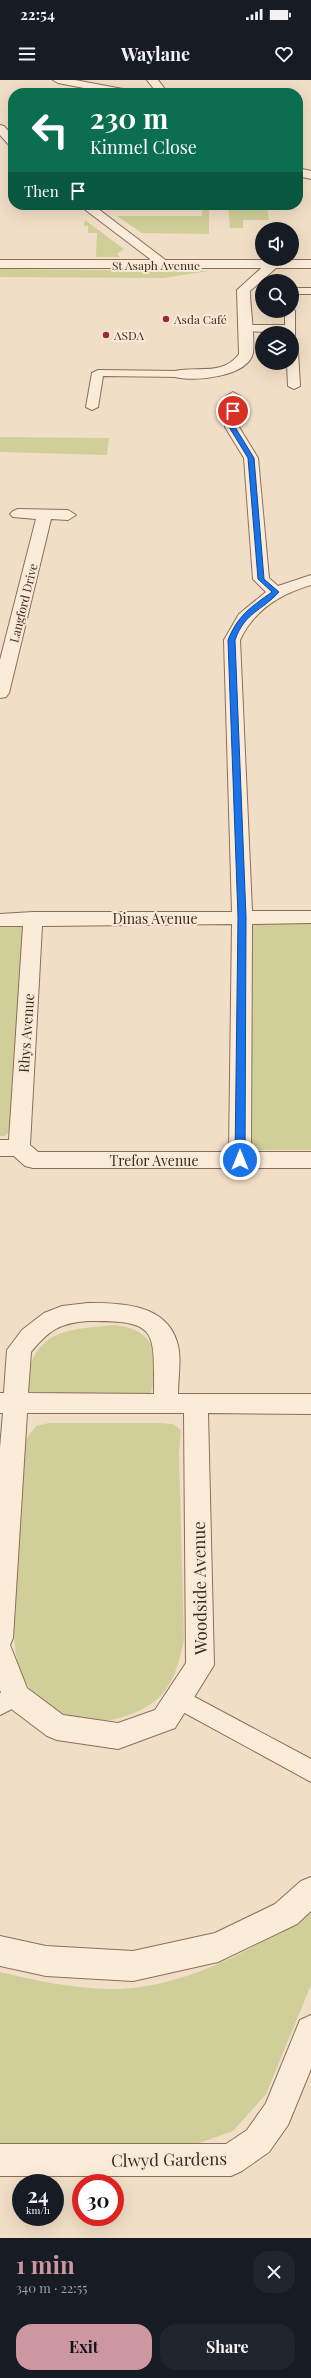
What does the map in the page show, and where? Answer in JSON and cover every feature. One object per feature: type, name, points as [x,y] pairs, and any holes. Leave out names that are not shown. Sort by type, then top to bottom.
[{"type":"street","points":[[58,80],[101,88]]},
{"type":"street","points":[[0,128],[8,137]]},
{"type":"street","points":[[92,210],[166,265]]},
{"type":"street","name":"St Asaph Avenue","points":[[0,264],[255,265]]},
{"type":"street","name":"St Asaph Avenue","points":[[299,264],[311,264]]},
{"type":"street","points":[[180,374],[201,374],[233,368],[243,360],[246,354],[243,290],[271,266]]},
{"type":"street","points":[[229,406],[232,427],[251,458],[262,515],[261,579],[276,592]]},
{"type":"street","points":[[18,514],[68,515]]},
{"type":"street","name":"Langford Drive","points":[[0,692],[46,514]]},
{"type":"street","points":[[240,1160],[242,917],[232,640],[237,625],[250,611],[276,592],[311,580]]},
{"type":"street","name":"Dinas Avenue","points":[[0,920],[33,918],[311,917]]},
{"type":"street","name":"Rhys Avenue","points":[[9,1148],[33,918]]},
{"type":"street","name":"Trefor Avenue","points":[[9,1148],[33,1160],[311,1160]]},
{"type":"street","points":[[0,1638],[7,1403],[19,1350],[30,1335],[52,1319],[80,1313],[99,1312],[141,1317],[154,1324],[165,1341],[166,1405]]},
{"type":"street","points":[[7,1403],[166,1405],[311,1404]]},
{"type":"street","name":"Woodside Avenue","points":[[0,1652],[8,1701],[57,1728],[118,1736],[165,1719],[200,1665],[196,1405]]},
{"type":"street","points":[[0,1951],[46,1961],[133,1966],[218,1947],[286,1914],[311,1890]]},
{"type":"street","name":"Clwyd Gardens","points":[[0,2160],[231,2160],[258,2141],[277,2114],[311,2031]]},
{"type":"lane","points":[[299,291],[311,291]]},
{"type":"lane","points":[[245,328],[255,329]]},
{"type":"lane","points":[[293,370],[294,386]]},
{"type":"lane","points":[[92,407],[98,373],[180,374]]},
{"type":"lane","points":[[178,1698],[311,1772]]},
{"type":"shaded area","points":[[202,210],[209,210],[209,234],[142,233],[117,216],[202,216]]},
{"type":"shaded area","points":[[228,210],[268,210],[269,220],[243,220],[243,228],[230,228]]},
{"type":"shaded area","points":[[85,220],[124,249],[117,254],[120,257],[96,257],[97,233],[88,233],[88,226],[84,226]]},
{"type":"shaded area","points":[[0,269],[208,271],[164,278],[0,277]]},
{"type":"shaded area","points":[[0,437],[109,438],[107,455],[0,452]]},
{"type":"shaded area","points":[[272,922],[311,922],[311,1150],[259,1150],[252,1145],[249,924]]},
{"type":"shaded area","points":[[20,923],[25,928],[13,1128],[5,1136],[0,1136],[0,924]]},
{"type":"shaded area","points":[[114,1325],[129,1328],[139,1333],[147,1339],[152,1347],[155,1367],[151,1393],[143,1396],[31,1396],[25,1389],[29,1370],[35,1355],[43,1344],[53,1337],[66,1332]]},
{"type":"shaded area","points":[[49,1423],[157,1423],[173,1424],[181,1430],[179,1454],[184,1640],[181,1655],[172,1679],[159,1698],[138,1711],[123,1717],[96,1722],[80,1722],[69,1720],[60,1716],[43,1703],[29,1688],[17,1660],[14,1636],[14,1612],[24,1442],[36,1426]]},
{"type":"shaded area","points":[[311,1912],[311,1985],[266,2094],[233,2131],[182,2149],[0,2146],[0,1972],[52,1983],[105,1989],[133,1988],[160,1983],[187,1976],[239,1954],[288,1927]]},
{"type":"place","name":"Asda Café","points":[[166,319]]},
{"type":"place","name":"ASDA","points":[[106,335]]},
{"type":"route","points":[[233,411],[232,427],[251,458],[261,579],[276,592],[250,611],[237,625],[232,640],[242,917],[240,1160]]}]
